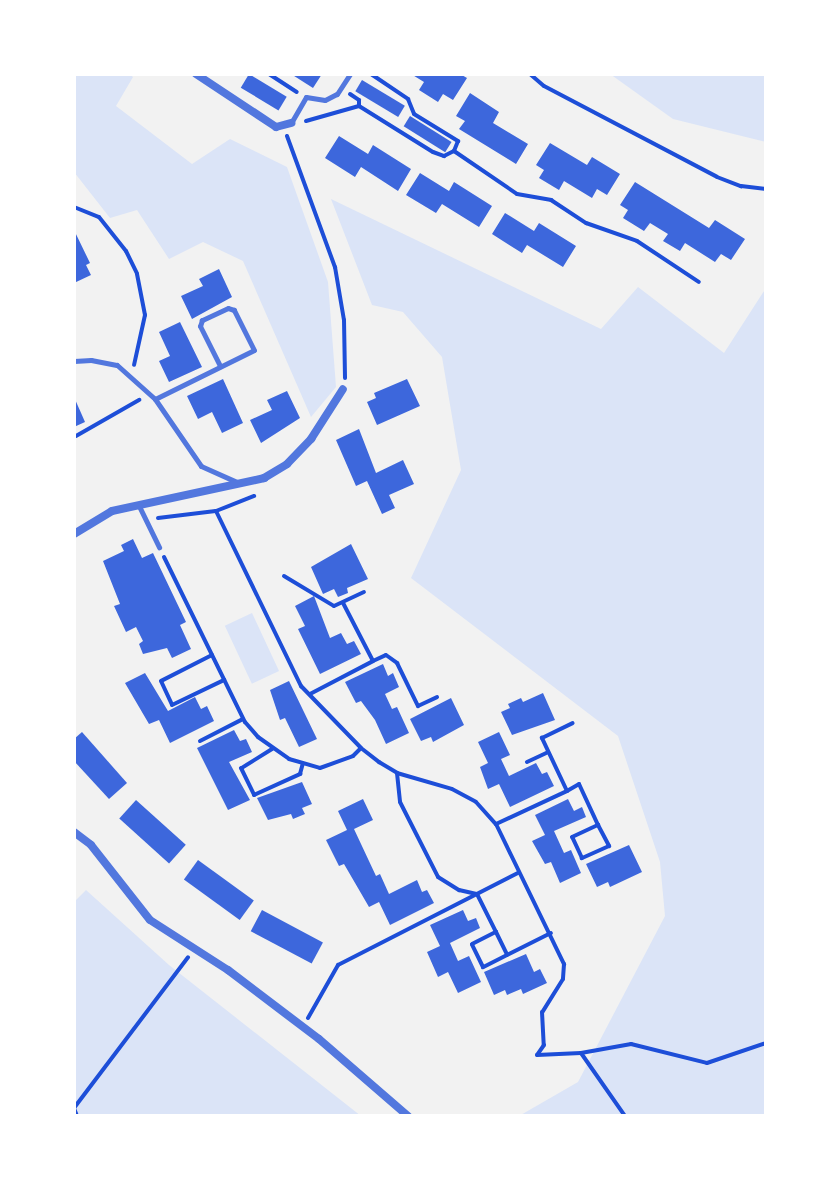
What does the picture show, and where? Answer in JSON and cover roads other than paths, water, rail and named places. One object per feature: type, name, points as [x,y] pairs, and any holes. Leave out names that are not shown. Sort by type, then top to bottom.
[{"type":"street","points":[[196,74],[276,127],[291,123]]},
{"type":"street","points":[[74,534],[107,513],[264,478],[287,464],[311,439],[343,389]]},
{"type":"street","points":[[74,832],[91,845],[150,920],[303,1027],[408,1116]]},
{"type":"lane","points":[[291,123],[306,97],[325,100],[341,89],[350,74]]},
{"type":"lane","points":[[152,397],[220,366],[254,350],[234,310],[228,308],[202,320],[200,326],[220,366]]},
{"type":"lane","points":[[74,361],[102,361],[117,365],[152,397],[201,466],[240,483]]},
{"type":"lane","points":[[138,505],[159,547]]}]
